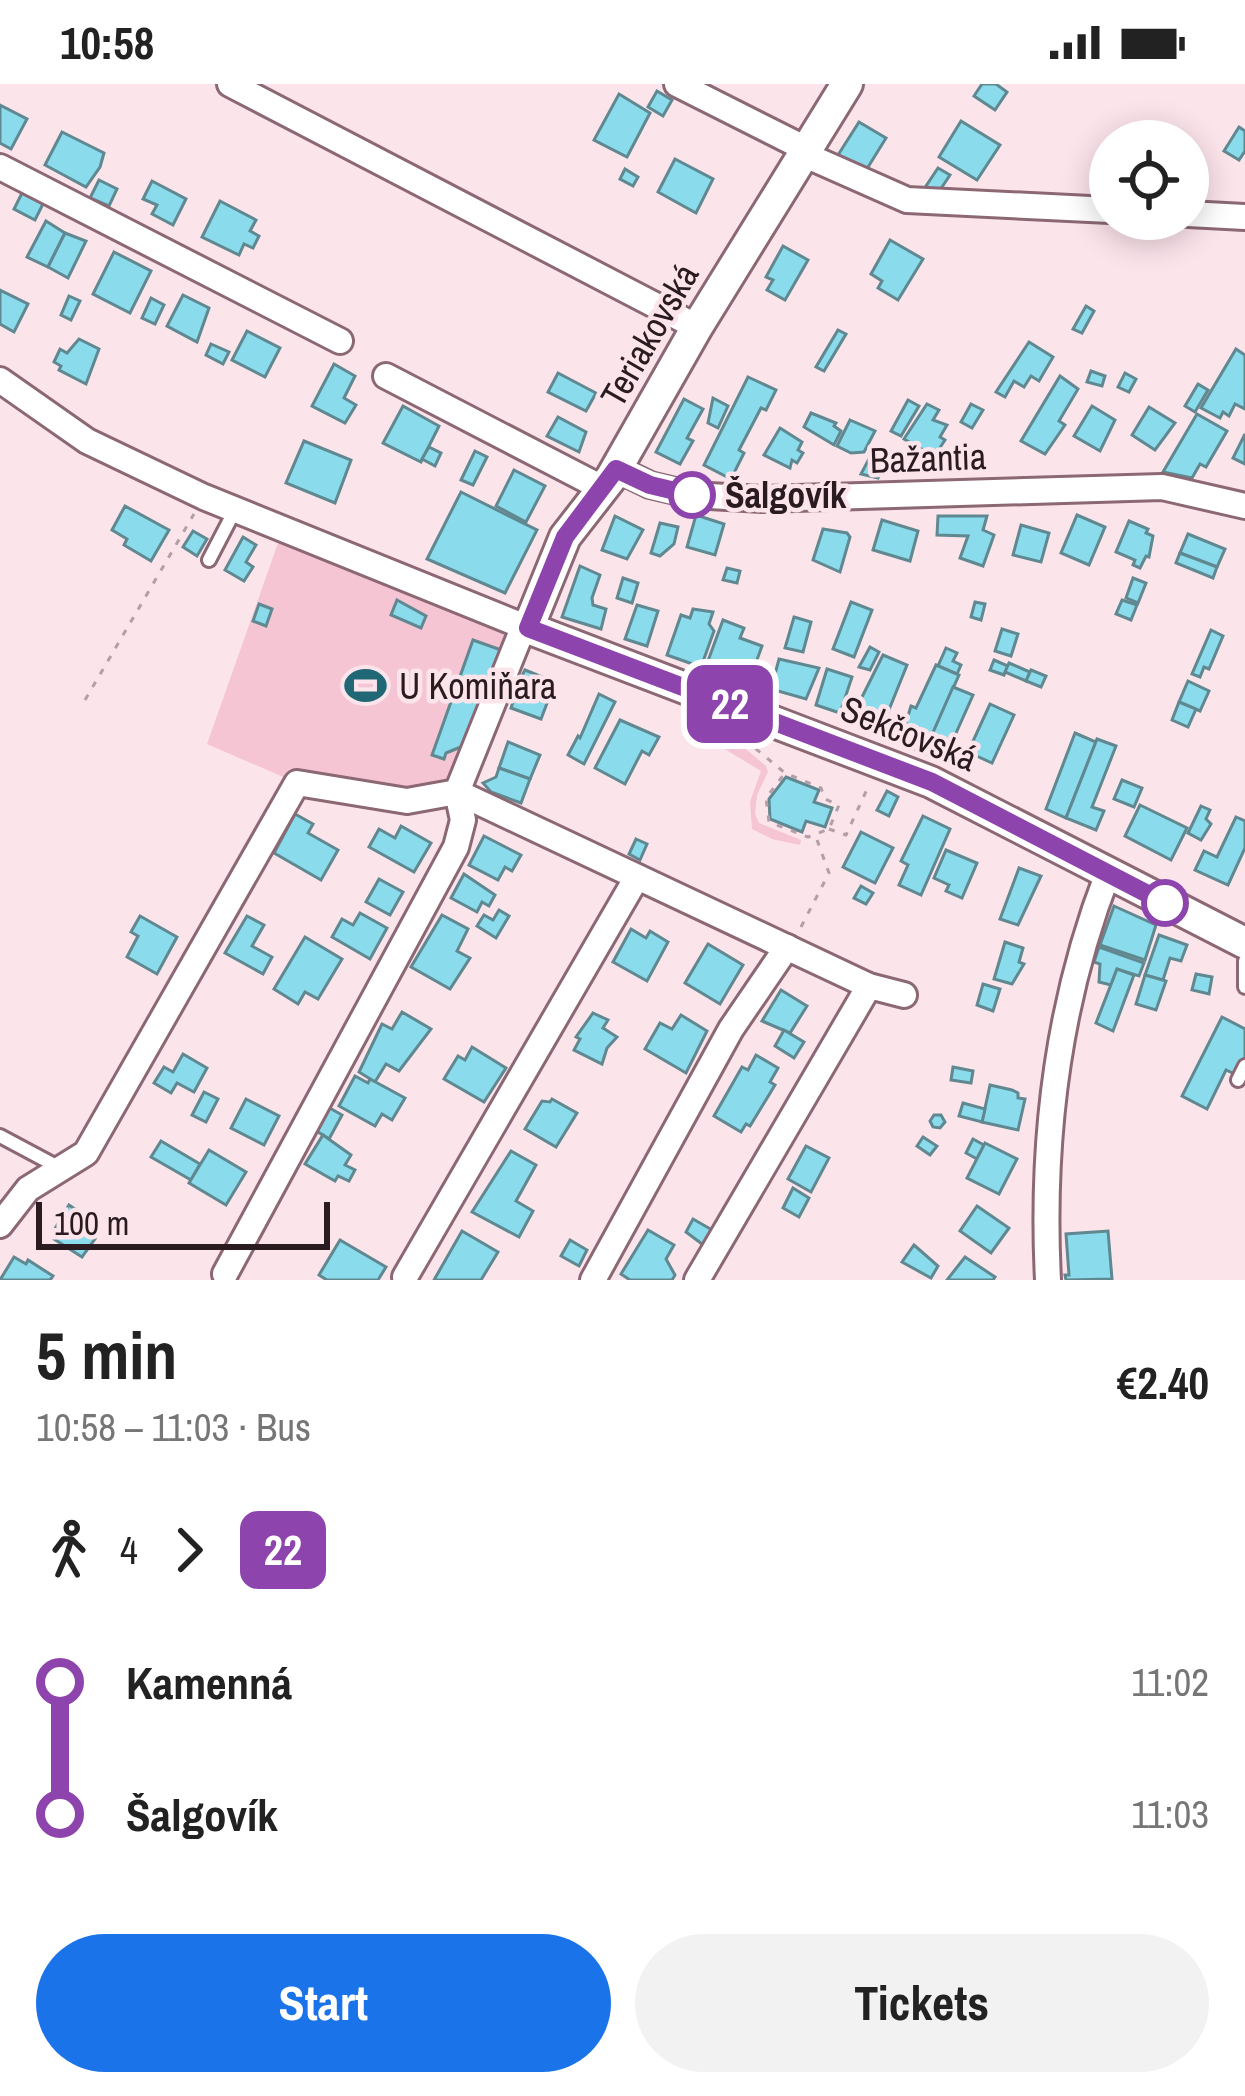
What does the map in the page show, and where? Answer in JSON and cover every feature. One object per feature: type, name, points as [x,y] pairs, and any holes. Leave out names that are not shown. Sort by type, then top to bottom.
[{"type":"street","points":[[230,84],[697,327]]},
{"type":"street","points":[[677,84],[907,200],[1089,209]]},
{"type":"street","name":"Teriakovská","points":[[528,628],[565,537],[610,479],[697,327],[847,84]]},
{"type":"street","points":[[0,167],[340,341]]},
{"type":"street","points":[[1209,215],[1245,217]]},
{"type":"street","name":"Bažantia","points":[[386,376],[610,479],[668,490],[762,499],[1162,487],[1245,506]]},
{"type":"street","name":"Sekčovská","points":[[0,380],[87,441],[204,497],[528,628],[932,782],[1245,943]]},
{"type":"street","points":[[225,1274],[260,1233],[456,847],[463,820],[457,792],[511,657],[528,628]]},
{"type":"street","points":[[0,1225],[28,1189],[86,1153],[297,782],[406,801],[457,792],[869,986],[904,995]]},
{"type":"street","points":[[1048,1280],[1047,1182],[1066,1000],[1108,873]]},
{"type":"street","points":[[403,1279],[637,877]]},
{"type":"street","points":[[593,1280],[731,1029],[788,948]]},
{"type":"street","points":[[697,1280],[869,986]]},
{"type":"lane","points":[[209,560],[235,510]]},
{"type":"lane","points":[[1245,961],[1245,987]]},
{"type":"lane","points":[[1238,1080],[1245,1066]]},
{"type":"lane","points":[[0,1136],[61,1168]]},
{"type":"path","points":[[85,700],[204,497]]},
{"type":"path","points":[[736,733],[785,773],[821,788],[825,799],[839,806],[829,830],[808,837],[769,822],[766,798],[785,773]]},
{"type":"path","points":[[829,830],[846,836],[873,778]]},
{"type":"path","points":[[788,948],[829,873],[816,836]]},
{"type":"shaded area","name":"U Komiňara","points":[[283,529],[528,628],[457,792],[297,783],[207,744]]},
{"type":"shaded area","points":[[729,735],[766,766],[768,772],[757,795],[759,823],[801,840],[800,845],[752,829],[750,802],[761,771],[723,748]]},
{"type":"building","points":[[982,84],[996,84],[1007,92],[995,110],[974,96]]},
{"type":"building","points":[[657,91],[672,100],[663,116],[648,107]]},
{"type":"building","points":[[619,94],[650,113],[627,157],[594,140]]},
{"type":"building","points":[[0,105],[27,119],[11,149],[0,143]]},
{"type":"building","points":[[961,121],[1000,145],[977,180],[939,157]]},
{"type":"building","points":[[859,122],[886,138],[865,172],[838,155]]},
{"type":"building","points":[[1239,127],[1245,131],[1245,151],[1239,160],[1224,151]]},
{"type":"building","points":[[62,132],[104,153],[86,187],[45,165]]},
{"type":"building","points":[[675,159],[713,179],[696,213],[658,192]]},
{"type":"building","points":[[938,168],[950,175],[938,193],[926,186]]},
{"type":"building","points":[[625,169],[638,177],[633,186],[620,179]]},
{"type":"building","points":[[99,180],[117,189],[109,206],[90,198]]},
{"type":"building","points":[[152,181],[186,199],[173,225],[152,214],[157,205],[143,199]]},
{"type":"building","points":[[22,193],[43,204],[35,220],[14,209]]},
{"type":"building","points":[[220,201],[256,220],[250,231],[259,236],[253,248],[244,244],[239,255],[202,237]]},
{"type":"building","points":[[46,221],[65,233],[48,267],[27,257]]},
{"type":"building","points":[[65,233],[86,241],[68,278],[48,267]]},
{"type":"building","points":[[890,240],[923,259],[898,300],[878,288],[882,281],[871,274]]},
{"type":"building","points":[[783,246],[808,260],[785,300],[767,290],[773,280],[766,277]]},
{"type":"building","points":[[114,252],[151,271],[130,313],[93,294]]},
{"type":"building","points":[[0,290],[28,304],[14,332],[0,324]]},
{"type":"building","points":[[183,295],[209,308],[197,342],[167,326]]},
{"type":"building","points":[[69,296],[80,301],[71,320],[61,315]]},
{"type":"building","points":[[151,298],[164,305],[155,324],[142,318]]},
{"type":"building","points":[[1086,306],[1094,311],[1082,333],[1073,329]]},
{"type":"building","points":[[838,330],[846,334],[824,371],[816,367]]},
{"type":"building","points":[[247,331],[280,348],[265,377],[232,360]]},
{"type":"building","points":[[79,339],[99,349],[86,384],[59,370],[61,366],[54,362],[60,349],[67,353]]},
{"type":"building","points":[[1029,342],[1053,357],[1039,381],[1031,376],[1024,387],[1014,381],[1005,397],[996,392]]},
{"type":"building","points":[[211,344],[229,352],[223,364],[206,355]]},
{"type":"building","points":[[1236,349],[1245,355],[1245,409],[1235,404],[1229,416],[1223,412],[1220,418],[1201,408]]},
{"type":"building","points":[[334,364],[355,376],[344,398],[356,405],[345,423],[312,406]]},
{"type":"building","points":[[1091,371],[1105,376],[1102,386],[1087,382]]},
{"type":"building","points":[[558,373],[596,393],[586,411],[548,392]]},
{"type":"building","points":[[1125,373],[1136,379],[1129,392],[1118,387]]},
{"type":"building","points":[[1060,376],[1078,389],[1059,421],[1065,425],[1045,454],[1021,441]]},
{"type":"building","points":[[748,377],[776,390],[739,450],[744,453],[731,479],[704,465]]},
{"type":"building","points":[[1198,384],[1208,390],[1195,412],[1185,406]]},
{"type":"building","points":[[713,398],[728,406],[718,428],[708,423]]},
{"type":"building","points":[[684,399],[703,409],[680,464],[656,452]]},
{"type":"building","points":[[908,400],[919,406],[901,436],[891,431]]},
{"type":"building","points":[[927,404],[939,410],[933,420],[947,425],[940,437],[945,440],[934,457],[929,454],[926,459],[928,453],[904,439]]},
{"type":"building","points":[[971,404],[983,410],[972,428],[961,422]]},
{"type":"building","points":[[403,406],[439,426],[421,462],[383,443]]},
{"type":"building","points":[[1092,406],[1115,420],[1100,451],[1074,436]]},
{"type":"building","points":[[1149,407],[1175,423],[1155,450],[1132,435]]},
{"type":"building","points":[[811,413],[836,423],[841,431],[834,445],[804,427]]},
{"type":"building","points":[[1197,414],[1227,431],[1206,467],[1200,464],[1192,478],[1163,472]]},
{"type":"building","points":[[558,417],[586,432],[579,452],[547,436]]},
{"type":"building","points":[[850,420],[875,431],[864,452],[851,453],[837,446]]},
{"type":"building","points":[[780,428],[802,442],[798,450],[803,453],[797,463],[792,460],[790,468],[764,455]]},
{"type":"building","points":[[1245,434],[1245,464],[1233,458]]},
{"type":"building","points":[[304,441],[351,460],[335,503],[286,483]]},
{"type":"building","points":[[429,447],[441,453],[435,466],[422,459]]},
{"type":"building","points":[[475,451],[487,457],[473,485],[461,480]]},
{"type":"building","points":[[870,457],[887,461],[878,478],[861,474]]},
{"type":"building","points":[[514,470],[545,486],[526,522],[496,506]]},
{"type":"building","points":[[461,492],[537,530],[505,593],[427,559]]},
{"type":"building","points":[[125,506],[169,530],[151,561],[124,545],[127,539],[112,530]]},
{"type":"building","points":[[696,515],[724,524],[715,555],[687,547]]},
{"type":"building","points":[[1077,515],[1105,527],[1089,565],[1061,553]]},
{"type":"building","points":[[615,516],[643,530],[627,559],[602,550]]},
{"type":"building","points":[[938,516],[987,516],[983,530],[994,535],[983,566],[960,558],[968,536],[937,535]]},
{"type":"building","points":[[882,520],[918,531],[910,561],[873,550]]},
{"type":"building","points":[[1129,521],[1153,536],[1149,557],[1140,568],[1133,565],[1135,560],[1116,552]]},
{"type":"building","points":[[660,523],[678,527],[674,544],[660,556],[651,553]]},
{"type":"building","points":[[1021,525],[1049,533],[1041,562],[1013,555]]},
{"type":"building","points":[[823,529],[850,537],[840,572],[813,560]]},
{"type":"building","points":[[193,531],[207,539],[197,556],[183,547]]},
{"type":"building","points":[[1188,534],[1225,549],[1217,567],[1180,553]]},
{"type":"building","points":[[243,537],[256,545],[246,562],[253,567],[244,581],[225,570]]},
{"type":"building","points":[[1180,553],[1217,567],[1213,578],[1176,563]]},
{"type":"building","points":[[580,566],[600,575],[592,598],[593,605],[606,609],[601,629],[562,617]]},
{"type":"building","points":[[727,568],[740,571],[737,583],[723,580]]},
{"type":"building","points":[[623,578],[638,583],[632,603],[617,598]]},
{"type":"building","points":[[1133,578],[1146,583],[1138,603],[1126,598]]},
{"type":"building","points":[[397,600],[426,616],[421,628],[391,615]]},
{"type":"building","points":[[1122,600],[1137,605],[1131,620],[1116,614]]},
{"type":"building","points":[[851,602],[872,610],[854,657],[833,649]]},
{"type":"building","points":[[975,602],[985,604],[981,620],[971,617]]},
{"type":"building","points":[[259,604],[272,609],[266,626],[253,621]]},
{"type":"building","points":[[637,605],[658,611],[647,646],[625,639]]},
{"type":"building","points":[[693,609],[713,612],[709,624],[714,631],[701,667],[667,655],[681,615],[690,618]]},
{"type":"building","points":[[794,617],[811,622],[803,652],[785,648]]},
{"type":"building","points":[[723,620],[744,628],[740,638],[762,646],[748,672],[734,667],[730,677],[705,669]]},
{"type":"building","points":[[1002,629],[1018,634],[1011,656],[995,651]]},
{"type":"building","points":[[1211,630],[1223,636],[1209,669],[1204,667],[1200,677],[1192,674]]},
{"type":"building","points":[[473,640],[501,650],[468,744],[446,753],[444,759],[432,755]]},
{"type":"building","points":[[870,647],[879,652],[870,670],[859,667]]},
{"type":"building","points":[[946,648],[957,653],[953,661],[961,665],[957,674],[938,666]]},
{"type":"building","points":[[883,655],[907,665],[882,727],[853,715]]},
{"type":"building","points":[[779,659],[819,668],[806,699],[771,689]]},
{"type":"building","points":[[994,660],[1008,666],[1004,675],[990,670]]},
{"type":"building","points":[[1009,663],[1030,672],[1026,681],[1005,672]]},
{"type":"building","points":[[936,665],[959,675],[924,753],[900,742],[911,706],[916,708]]},
{"type":"building","points":[[827,669],[852,677],[840,713],[816,705]]},
{"type":"building","points":[[525,670],[555,682],[541,719],[511,708],[513,692]]},
{"type":"building","points":[[1031,670],[1046,676],[1041,687],[1026,681]]},
{"type":"building","points":[[1188,681],[1209,691],[1200,711],[1179,702]]},
{"type":"building","points":[[953,687],[973,695],[944,760],[924,753]]},
{"type":"building","points":[[599,694],[615,702],[584,764],[568,755]]},
{"type":"building","points":[[1179,702],[1196,709],[1188,727],[1172,720]]},
{"type":"building","points":[[990,704],[1014,715],[992,763],[968,752]]},
{"type":"building","points":[[620,720],[659,737],[649,755],[642,751],[625,784],[595,768]]},
{"type":"building","points":[[1075,733],[1096,742],[1066,818],[1046,809]]},
{"type":"building","points":[[1097,739],[1116,746],[1092,807],[1104,811],[1096,830],[1066,818]]},
{"type":"building","points":[[508,742],[540,755],[530,779],[499,768]]},
{"type":"building","points":[[499,768],[530,779],[521,803],[491,792],[483,783],[496,777]]},
{"type":"building","points":[[786,777],[819,790],[814,802],[832,808],[825,827],[806,821],[802,832],[770,819],[769,799]]},
{"type":"building","points":[[1122,780],[1142,788],[1134,807],[1114,799]]},
{"type":"building","points":[[887,791],[898,797],[889,816],[877,810]]},
{"type":"building","points":[[1140,805],[1187,828],[1171,860],[1125,836]]},
{"type":"building","points":[[1201,806],[1210,810],[1206,819],[1211,824],[1201,840],[1188,833]]},
{"type":"building","points":[[295,814],[313,824],[308,833],[338,850],[321,880],[274,853]]},
{"type":"building","points":[[923,816],[950,829],[921,895],[899,885],[908,865],[901,861]]},
{"type":"building","points":[[1236,817],[1245,821],[1245,848],[1228,885],[1195,870],[1204,851],[1217,857]]},
{"type":"building","points":[[401,826],[431,843],[414,872],[369,847],[379,829],[395,838]]},
{"type":"building","points":[[861,832],[893,848],[875,883],[843,867]]},
{"type":"building","points":[[484,836],[521,855],[512,871],[505,867],[498,880],[469,865]]},
{"type":"building","points":[[636,839],[647,844],[640,860],[629,854]]},
{"type":"building","points":[[946,850],[977,863],[962,898],[946,891],[949,885],[934,878]]},
{"type":"building","points":[[1019,868],[1041,876],[1018,925],[1000,919]]},
{"type":"building","points":[[464,874],[495,895],[489,906],[482,902],[477,912],[451,898]]},
{"type":"building","points":[[379,879],[403,892],[390,915],[366,902]]},
{"type":"building","points":[[861,886],[873,893],[866,904],[854,898]]},
{"type":"building","points":[[1114,906],[1156,925],[1145,960],[1100,945]]},
{"type":"building","points":[[499,910],[509,916],[496,938],[477,926],[484,915],[493,920]]},
{"type":"building","points":[[360,913],[387,928],[370,959],[332,937],[342,919],[353,925]]},
{"type":"building","points":[[442,915],[468,929],[457,951],[470,958],[450,989],[411,967]]},
{"type":"building","points":[[140,916],[177,937],[157,974],[127,957],[138,936],[131,932]]},
{"type":"building","points":[[247,916],[264,925],[252,946],[272,957],[263,974],[225,953]]},
{"type":"building","points":[[631,929],[646,938],[650,931],[668,942],[647,981],[613,962]]},
{"type":"building","points":[[1159,935],[1187,945],[1181,961],[1170,958],[1163,980],[1145,975]]},
{"type":"building","points":[[305,937],[342,959],[318,999],[305,992],[298,1004],[274,989]]},
{"type":"building","points":[[1005,942],[1023,948],[1019,962],[1024,964],[1012,984],[994,979]]},
{"type":"building","points":[[708,944],[743,965],[720,1004],[685,983]]},
{"type":"building","points":[[1099,947],[1144,963],[1139,976],[1117,969],[1111,985],[1099,982],[1100,964],[1094,962]]},
{"type":"building","points":[[1117,969],[1134,975],[1113,1031],[1096,1023]]},
{"type":"building","points":[[1196,974],[1212,977],[1209,994],[1192,990]]},
{"type":"building","points":[[1145,975],[1166,981],[1156,1010],[1136,1004]]},
{"type":"building","points":[[983,984],[1000,989],[993,1011],[977,1005]]},
{"type":"building","points":[[781,990],[807,1006],[790,1033],[762,1021]]},
{"type":"building","points":[[402,1012],[431,1029],[399,1071],[386,1064],[375,1082],[359,1072],[382,1024],[392,1029]]},
{"type":"building","points":[[593,1013],[608,1020],[603,1028],[617,1037],[602,1064],[574,1050],[580,1039],[576,1037]]},
{"type":"building","points":[[681,1015],[707,1031],[686,1073],[645,1049],[660,1023],[672,1029]]},
{"type":"building","points":[[1222,1017],[1245,1029],[1245,1059],[1237,1075],[1226,1070],[1207,1109],[1182,1096]]},
{"type":"building","points":[[784,1030],[804,1042],[794,1058],[775,1046]]},
{"type":"building","points":[[472,1047],[506,1068],[484,1102],[444,1079],[458,1056],[465,1060]]},
{"type":"building","points":[[183,1054],[207,1068],[194,1092],[177,1083],[171,1093],[154,1083],[164,1067],[173,1072]]},
{"type":"building","points":[[756,1055],[778,1068],[770,1082],[775,1085],[750,1126],[746,1124],[741,1132],[714,1116],[742,1067],[748,1070]]},
{"type":"building","points":[[953,1067],[973,1071],[971,1083],[951,1080]]},
{"type":"building","points":[[355,1076],[405,1098],[392,1120],[382,1114],[375,1126],[339,1106]]},
{"type":"building","points":[[990,1085],[1025,1099],[1018,1130],[982,1122]]},
{"type":"building","points":[[204,1092],[218,1099],[206,1122],[192,1115]]},
{"type":"building","points":[[246,1099],[279,1116],[264,1145],[231,1128]]},
{"type":"building","points":[[552,1099],[577,1113],[556,1147],[525,1129],[542,1101]]},
{"type":"building","points":[[963,1103],[985,1109],[982,1122],[959,1116]]},
{"type":"building","points":[[328,1107],[342,1115],[329,1139],[315,1130]]},
{"type":"building","points":[[941,1115],[945,1122],[940,1128],[930,1121]]},
{"type":"building","points":[[323,1135],[351,1155],[345,1165],[355,1170],[349,1181],[338,1176],[335,1181],[305,1164]]},
{"type":"building","points":[[923,1137],[937,1146],[930,1155],[917,1146]]},
{"type":"building","points":[[973,1139],[984,1145],[977,1159],[966,1153]]},
{"type":"building","points":[[161,1141],[200,1164],[191,1180],[151,1157]]},
{"type":"building","points":[[985,1143],[1017,1159],[999,1194],[967,1178]]},
{"type":"building","points":[[806,1146],[829,1158],[811,1192],[788,1179]]},
{"type":"building","points":[[209,1150],[246,1172],[226,1205],[189,1183]]},
{"type":"building","points":[[511,1151],[536,1165],[516,1201],[533,1211],[519,1237],[472,1212]]},
{"type":"building","points":[[793,1188],[809,1198],[799,1217],[783,1208]]},
{"type":"building","points":[[69,1205],[97,1224],[90,1236],[95,1239],[82,1257],[54,1239]]},
{"type":"building","points":[[977,1206],[1009,1228],[991,1253],[960,1231]]},
{"type":"building","points":[[693,1219],[714,1231],[706,1247],[686,1232]]},
{"type":"building","points":[[648,1230],[674,1245],[666,1259],[675,1275],[672,1280],[630,1280],[621,1274]]},
{"type":"building","points":[[462,1231],[498,1252],[481,1280],[434,1280]]},
{"type":"building","points":[[1108,1231],[1112,1279],[1066,1280],[1066,1234]]},
{"type":"building","points":[[340,1240],[386,1267],[378,1280],[327,1280],[319,1275]]},
{"type":"building","points":[[570,1240],[587,1250],[579,1266],[561,1256]]},
{"type":"building","points":[[914,1245],[938,1266],[931,1278],[902,1262]]},
{"type":"building","points":[[14,1257],[53,1276],[50,1280],[0,1280]]},
{"type":"building","points":[[965,1257],[995,1277],[993,1280],[947,1280]]},
{"type":"bus line","name":"22","points":[[692,495],[650,485],[616,469],[565,537],[528,628],[932,782],[1165,903]]},
{"type":"place","name":"Šalgovík","points":[[692,495]]},
{"type":"place","name":"U Komiňara","points":[[365,686]]}]
